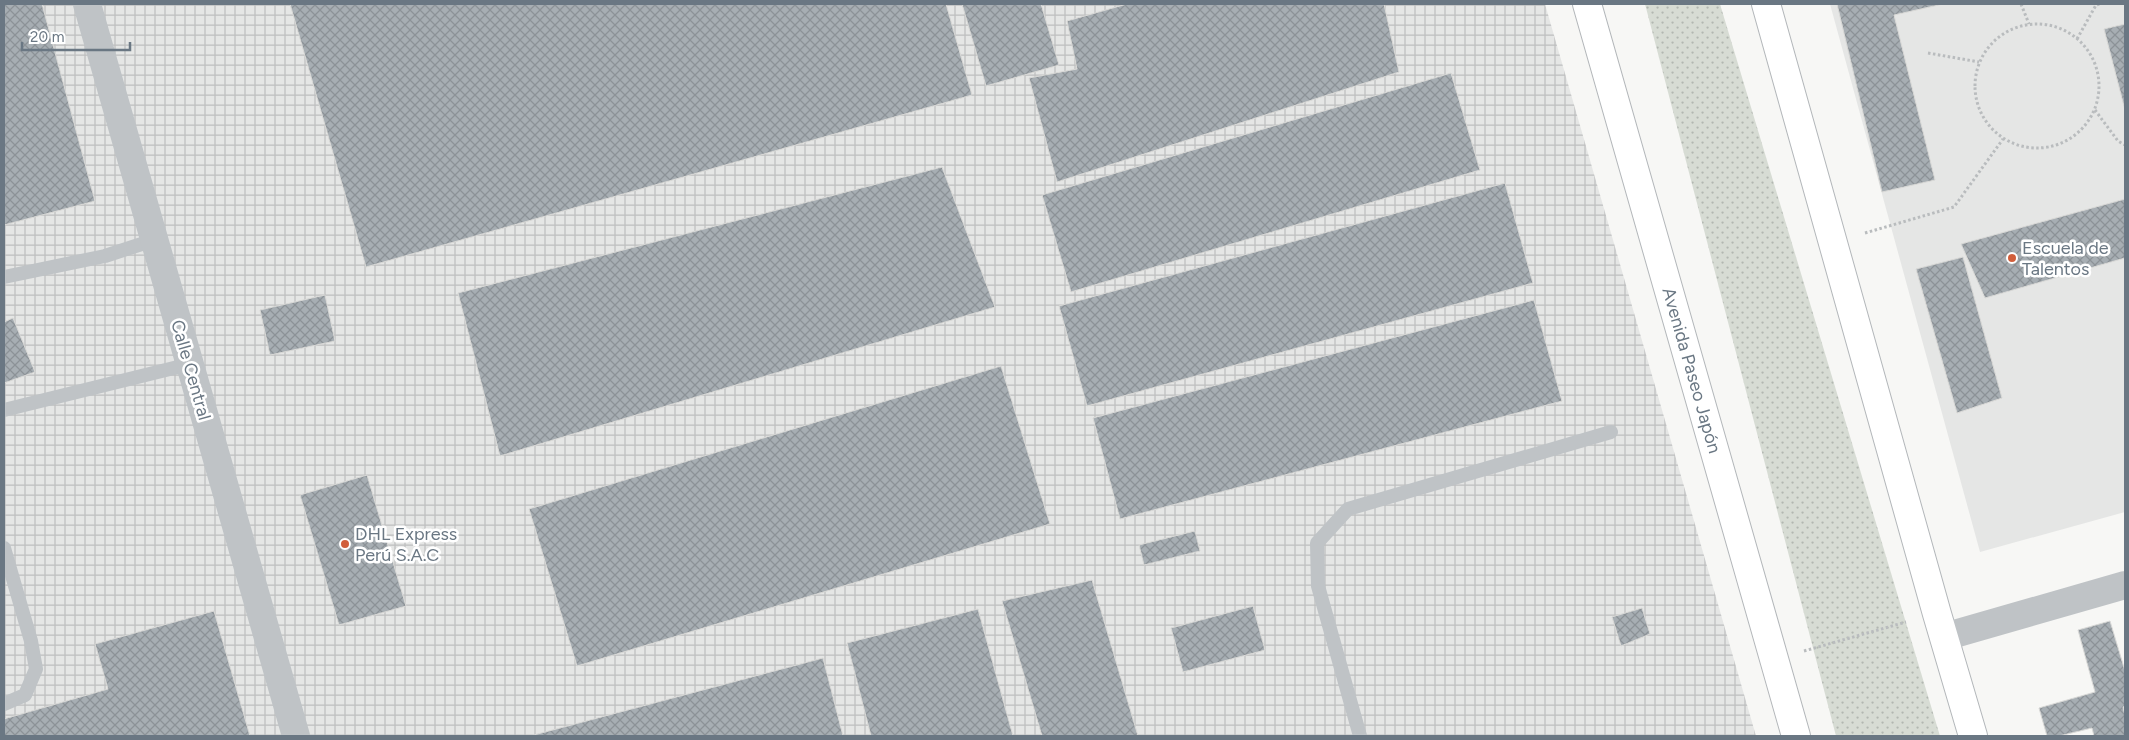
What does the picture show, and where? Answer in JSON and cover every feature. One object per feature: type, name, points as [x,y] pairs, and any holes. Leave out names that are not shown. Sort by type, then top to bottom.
[{"type":"main road","name":"Avenida Paseo Japón","points":[[1587,4],[1796,736]]},
{"type":"main road","points":[[1766,4],[1973,736]]},
{"type":"street","name":"Calle Central","points":[[87,4],[296,736]]},
{"type":"street","points":[[1941,626],[2125,586]]},
{"type":"lane","points":[[4,277],[105,256],[154,240]]},
{"type":"lane","points":[[4,410],[190,364]]},
{"type":"lane","points":[[1360,736],[1318,586],[1318,543],[1348,509],[1611,432]]},
{"type":"lane","points":[[4,548],[31,640],[36,669],[25,695],[4,704]]},
{"type":"path","points":[[2020,4],[2029,24]]},
{"type":"path","points":[[2077,38],[2096,5],[2100,4]]},
{"type":"path","points":[[2029,24],[2051,25],[2071,33],[2077,38],[2087,48],[2097,67],[2100,89],[2095,110],[2083,128],[2066,141],[2045,148],[2023,147],[2003,139],[1989,126],[1978,110],[1974,91],[1975,72],[1982,54],[1994,39],[2010,29],[2029,24]]},
{"type":"path","points":[[1928,53],[1979,62]]},
{"type":"path","points":[[2095,110],[2118,141],[2125,145]]},
{"type":"path","points":[[1833,243],[1954,207],[2003,139]]},
{"type":"path","points":[[1774,659],[1941,626]]},
{"type":"shaded area","points":[[4,4],[1545,4],[1756,736],[4,736]]},
{"type":"shaded area","points":[[1645,4],[1720,4],[1940,736],[1836,736]]},
{"type":"shaded area","name":"Escuela de Talentos","points":[[1830,4],[2125,4],[2125,512],[1980,552]]},
{"type":"building","points":[[4,4],[42,4],[95,201],[4,225]]},
{"type":"building","points":[[290,4],[946,4],[972,95],[366,267]]},
{"type":"building","points":[[962,4],[1041,4],[1059,65],[986,86]]},
{"type":"building","points":[[1127,4],[1384,4],[1399,72],[1057,182],[1029,78],[1077,69],[1067,21]]},
{"type":"building","points":[[1837,4],[1943,4],[1894,15],[1935,180],[1882,192]]},
{"type":"building","points":[[2125,24],[2125,110],[2104,29]]},
{"type":"building","points":[[1451,73],[1480,170],[1071,292],[1042,195]]},
{"type":"building","points":[[942,167],[995,307],[500,456],[458,293]]},
{"type":"building","points":[[1505,183],[1533,283],[1087,406],[1059,306]]},
{"type":"building","points":[[2125,199],[2125,258],[1985,298],[1961,244]]},
{"type":"building","points":[[1963,257],[2002,398],[1957,413],[1916,269]]},
{"type":"building","points":[[325,295],[335,341],[270,355],[260,310]]},
{"type":"building","points":[[1534,300],[1562,401],[1120,519],[1093,418]]},
{"type":"building","points":[[13,318],[35,372],[4,383],[4,322]]},
{"type":"building","points":[[1001,366],[1050,524],[577,666],[529,509]]},
{"type":"building","points":[[367,475],[406,606],[339,625],[300,495]]},
{"type":"building","points":[[1195,531],[1200,551],[1144,565],[1139,545]]},
{"type":"building","points":[[1092,580],[1138,736],[1042,736],[1002,601]]},
{"type":"building","points":[[1253,606],[1265,650],[1183,672],[1171,628]]},
{"type":"building","points":[[1642,608],[1650,634],[1621,646],[1612,617]]},
{"type":"building","points":[[978,609],[1013,736],[871,736],[847,643]]},
{"type":"building","points":[[214,611],[250,736],[4,736],[4,719],[108,689],[95,644]]},
{"type":"building","points":[[2110,621],[2125,671],[2125,706],[2123,707],[2125,736],[2094,736],[2092,728],[2059,736],[2047,736],[2039,708],[2095,692],[2078,630]]},
{"type":"building","points":[[823,658],[843,736],[530,736]]},
{"type":"place","name":"Escuela de Talentos","points":[[2012,258]]},
{"type":"place","name":"DHL Express Perú S.A.C","points":[[345,544]]}]
